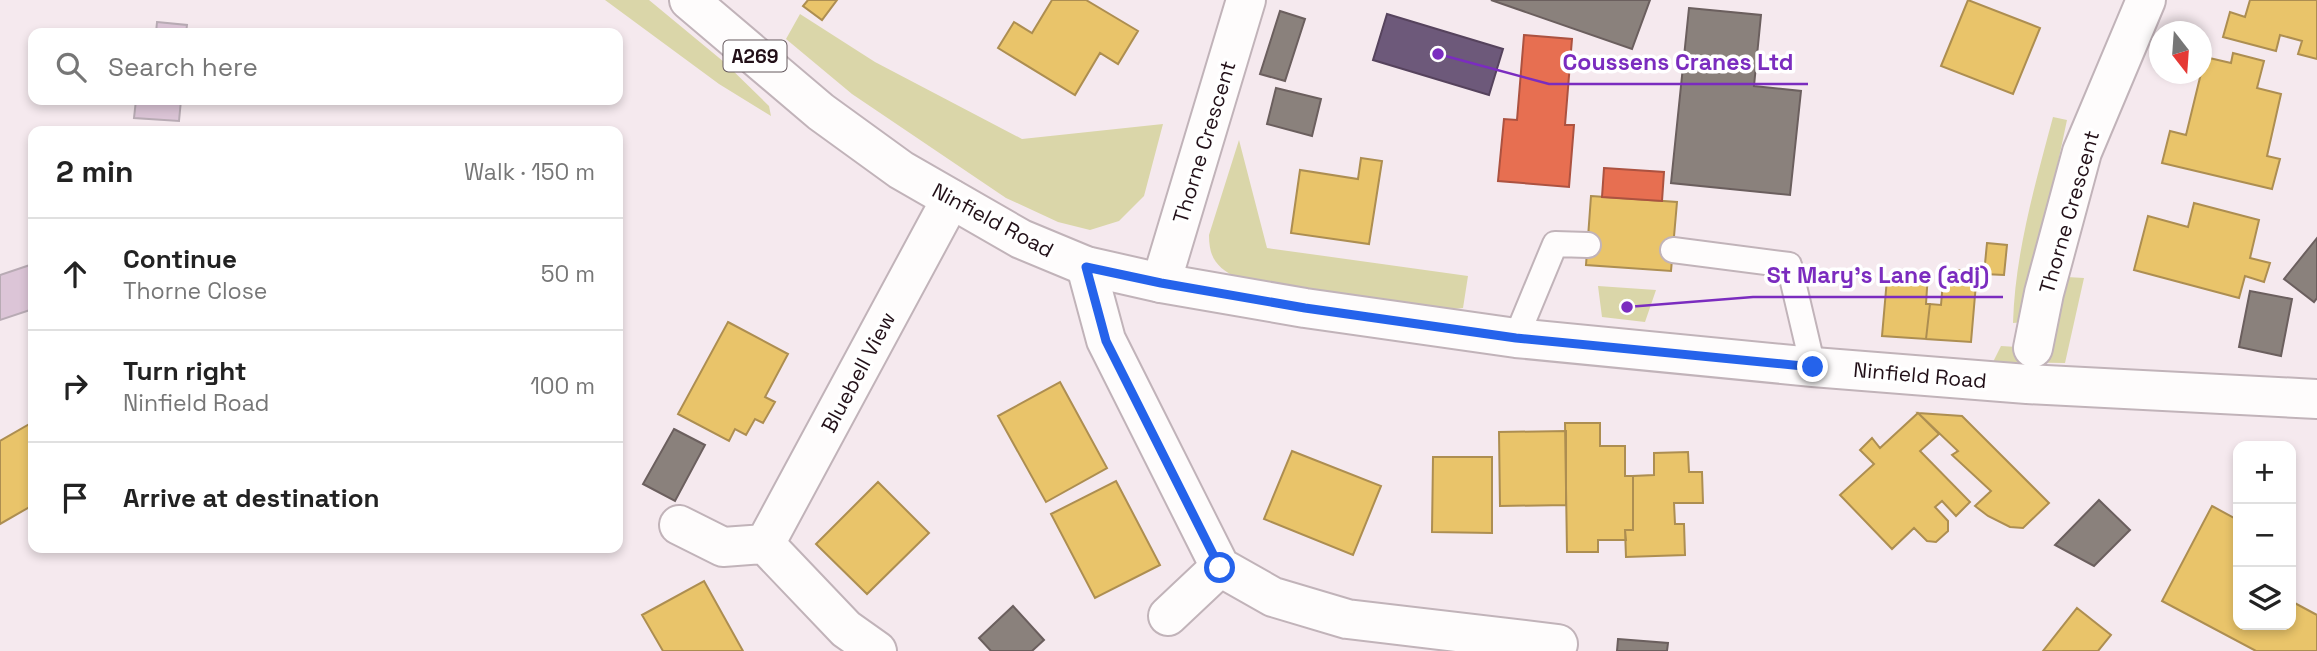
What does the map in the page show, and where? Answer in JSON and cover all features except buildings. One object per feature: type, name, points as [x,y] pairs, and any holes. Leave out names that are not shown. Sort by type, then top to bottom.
[{"type":"street","name":"Ninfield Road","points":[[689,0],[821,112],[901,170],[1021,239],[1086,267],[1305,308],[1516,338],[1813,367],[2027,384],[2317,399]]},
{"type":"street","name":"Thorne Crescent","points":[[1161,283],[1246,0]]},
{"type":"street","name":"Thorne Crescent","points":[[2034,348],[2044,293],[2082,152],[2146,0]]},
{"type":"street","name":"Bluebell View","points":[[765,544],[951,200]]},
{"type":"street","points":[[1086,267],[1106,341],[1220,568],[1273,597],[1347,619],[1558,644]]},
{"type":"street","points":[[679,525],[723,547],[765,544],[846,629],[877,651]]},
{"type":"street","points":[[1168,616],[1220,568]]},
{"type":"lane","points":[[1516,338],[1555,244],[1588,245]]},
{"type":"lane","points":[[1673,250],[1789,265],[1813,367]]},
{"type":"shaded area","points":[[605,0],[649,0],[724,62],[769,106],[771,116],[719,84]]},
{"type":"shaded area","points":[[800,14],[875,62],[1022,139],[1163,124],[1144,196],[1119,221],[1090,230],[1058,222],[1006,198],[852,94],[786,39]]},
{"type":"shaded area","points":[[2053,117],[2067,120],[2024,322],[2013,323],[2022,245]]},
{"type":"shaded area","points":[[1239,140],[1267,248],[1468,276],[1463,308],[1445,310],[1239,279],[1225,271],[1213,257],[1209,235]]},
{"type":"shaded area","points":[[2067,277],[2084,278],[2065,363],[1993,362],[2001,346],[2033,348]]},
{"type":"shaded area","points":[[1598,286],[1656,290],[1645,322],[1602,317]]},
{"type":"place","name":"Coussens Cranes Ltd","points":[[1438,54]]},
{"type":"place","name":"St Mary's Lane (adj)","points":[[1627,307]]},
{"type":"route","points":[[1220,568],[1106,341],[1086,267],[1305,308],[1516,338],[1813,367]]}]
